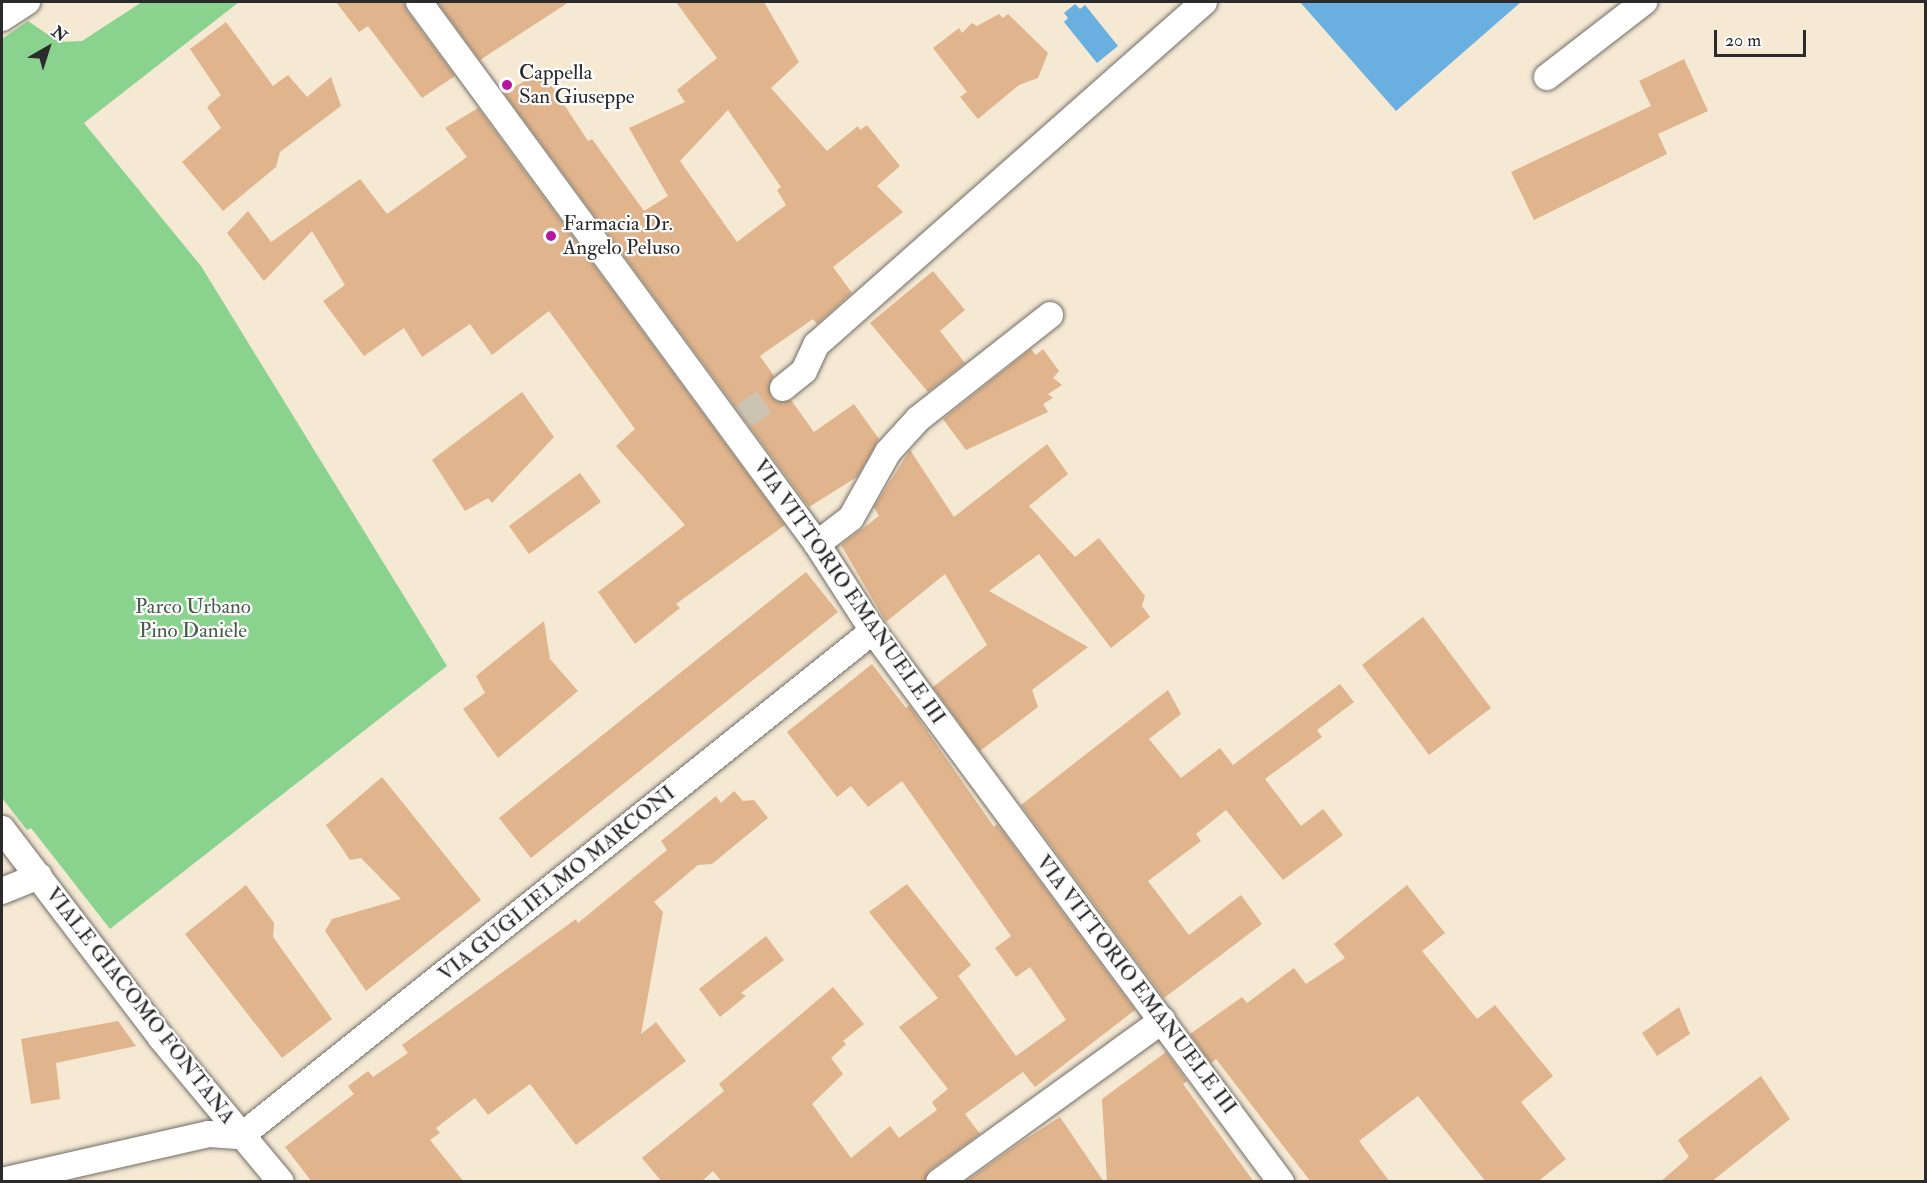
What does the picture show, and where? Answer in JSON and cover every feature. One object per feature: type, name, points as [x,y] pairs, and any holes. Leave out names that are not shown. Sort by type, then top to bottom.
[{"type":"street","points":[[2,18],[27,2]]},
{"type":"street","name":"VIA VITTORIO EMANUELE III","points":[[419,2],[737,421],[873,631],[1281,1182]]},
{"type":"street","points":[[783,388],[804,371],[816,345],[1204,2]]},
{"type":"street","points":[[1547,77],[1644,2]]},
{"type":"street","points":[[817,544],[851,518],[888,452],[918,419],[1050,315]]},
{"type":"street","name":"VIA GUGLIELMO MARCONI","points":[[241,1136],[873,631]]},
{"type":"street","name":"VIALE GIACOMO FONTANA","points":[[2,829],[161,1038],[281,1182]]},
{"type":"street","points":[[2,891],[39,876]]},
{"type":"street","points":[[939,1182],[1163,1020]]},
{"type":"street","points":[[2,1181],[209,1134],[241,1136]]},
{"type":"green space","name":"Parco Urbano Pino Daniele","points":[[142,2],[239,2],[84,123],[201,266],[447,666],[110,929],[31,828],[27,830],[2,798],[2,39],[28,21],[59,42],[82,41]]},
{"type":"water","points":[[1300,2],[1521,2],[1396,111]]},
{"type":"water","points":[[1075,4],[1080,9],[1085,5],[1118,46],[1097,63],[1064,22],[1068,18],[1064,13]]},
{"type":"building","points":[[336,2],[404,2],[407,11],[455,76],[422,98],[368,26],[359,32]]},
{"type":"building","points":[[437,2],[569,2],[480,60]]},
{"type":"building","points":[[676,2],[764,2],[799,62],[771,88],[827,151],[858,126],[860,130],[867,125],[900,166],[877,186],[903,212],[833,267],[852,293],[817,324],[813,319],[760,356],[774,376],[769,383],[771,397],[778,402],[791,400],[814,432],[854,404],[879,439],[857,477],[809,507],[504,93],[542,71],[588,141],[592,139],[644,211],[668,196],[629,128],[685,102],[677,90],[717,58]],"holes":[[[728,110],[781,187],[777,190],[786,205],[737,242],[680,161]]]},
{"type":"building","points":[[999,14],[1003,18],[1008,14],[1048,53],[1038,78],[1019,85],[978,119],[960,97],[967,92],[933,48],[959,28],[962,33],[972,23],[977,26]]},
{"type":"building","points":[[226,22],[273,86],[288,75],[307,97],[331,77],[341,106],[280,152],[276,167],[223,211],[182,162],[221,128],[207,107],[221,95],[190,49]]},
{"type":"building","points":[[1684,59],[1708,111],[1658,134],[1667,154],[1534,220],[1511,172],[1651,106],[1639,81]]},
{"type":"building","points":[[478,108],[785,525],[676,604],[680,608],[635,644],[598,592],[685,525],[616,446],[635,429],[549,311],[492,355],[470,324],[422,357],[404,328],[364,356],[323,301],[345,285],[312,231],[264,281],[227,233],[248,211],[271,242],[360,179],[387,214],[467,157],[445,128]]},
{"type":"building","points":[[933,271],[965,310],[940,331],[965,363],[928,392],[870,323]]},
{"type":"building","points":[[1031,349],[1036,355],[1043,349],[1059,371],[1053,378],[1062,385],[1048,394],[1053,398],[1043,404],[1048,412],[966,450],[943,419]]},
{"type":"building","points":[[522,392],[554,437],[492,503],[488,498],[465,511],[432,460]]},
{"type":"building","points":[[1047,444],[1068,474],[1029,506],[1075,557],[1099,538],[1145,596],[1142,606],[1150,617],[1111,648],[1039,554],[989,591],[1088,647],[1032,690],[1038,707],[980,751],[933,687],[987,645],[945,574],[886,622],[841,545],[879,516],[874,507],[910,450],[954,517]]},
{"type":"building","points":[[580,473],[601,502],[529,554],[509,526]]},
{"type":"building","points":[[806,572],[838,612],[531,858],[499,818]]},
{"type":"building","points":[[1423,617],[1491,708],[1429,755],[1362,665]]},
{"type":"building","points":[[544,621],[550,659],[578,691],[498,758],[463,709],[485,693],[476,676]]},
{"type":"building","points":[[872,664],[906,708],[909,705],[994,827],[997,824],[1135,1010],[1035,1087],[1023,1072],[965,1114],[980,1134],[930,1170],[924,1182],[722,1182],[713,1171],[701,1182],[662,1182],[642,1158],[724,1091],[719,1084],[833,987],[864,1024],[843,1041],[846,1044],[831,1058],[843,1074],[812,1104],[851,1158],[890,1126],[899,1138],[937,1110],[932,1102],[948,1089],[899,1027],[938,998],[869,912],[907,884],[971,965],[958,976],[1016,1056],[1066,1020],[1030,967],[1016,977],[995,948],[1011,936],[902,781],[868,807],[851,786],[837,797],[787,732]]},
{"type":"building","points":[[1340,684],[1354,702],[1317,730],[1322,737],[1265,779],[1301,826],[1323,809],[1343,835],[1283,880],[1226,810],[1196,834],[1201,841],[1148,881],[1189,935],[1241,895],[1262,924],[1164,998],[1021,805],[1168,690],[1181,714],[1149,739],[1181,778],[1220,748],[1233,765]]},
{"type":"building","points":[[382,777],[481,900],[366,991],[325,931],[332,919],[401,899],[361,858],[350,860],[326,825]]},
{"type":"building","points":[[734,791],[743,801],[754,800],[768,818],[712,864],[698,865],[654,902],[663,912],[641,1034],[656,1022],[686,1061],[576,1145],[530,1084],[488,1115],[475,1098],[436,1128],[440,1133],[430,1140],[464,1182],[312,1182],[285,1147],[354,1094],[348,1086],[368,1071],[373,1077],[408,1053],[402,1045],[576,919],[578,923],[667,850],[661,841],[716,796],[721,803]]},
{"type":"building","points":[[246,885],[274,923],[273,937],[332,1019],[282,1058],[185,934]]},
{"type":"building","points":[[1407,885],[1445,933],[1422,951],[1477,1019],[1495,1005],[1553,1076],[1521,1102],[1566,1159],[1537,1182],[1486,1182],[1418,1096],[1359,1141],[1390,1182],[1311,1182],[1216,1059],[1211,1063],[1190,1034],[1242,997],[1247,1003],[1294,968],[1306,984],[1345,958],[1334,944]]},
{"type":"building","points":[[766,936],[784,960],[741,993],[746,996],[720,1017],[699,989]]},
{"type":"building","points":[[1679,1007],[1690,1034],[1657,1056],[1642,1033]]},
{"type":"building","points":[[118,1021],[136,1046],[56,1063],[60,1099],[31,1104],[21,1039]]},
{"type":"building","points":[[1166,1052],[1187,1081],[1183,1084],[1254,1182],[1107,1182],[1102,1099]]},
{"type":"building","points":[[1761,1076],[1790,1119],[1711,1182],[1660,1182],[1689,1157],[1678,1140]]},
{"type":"building","points":[[1060,1117],[1104,1182],[965,1182],[1018,1144]]},
{"type":"tunnel","points":[[743,417],[783,388]]},
{"type":"place","name":"Cappella San Giuseppe","points":[[507,85]]},
{"type":"place","name":"Farmacia Dr. Angelo Peluso","points":[[551,236]]}]
